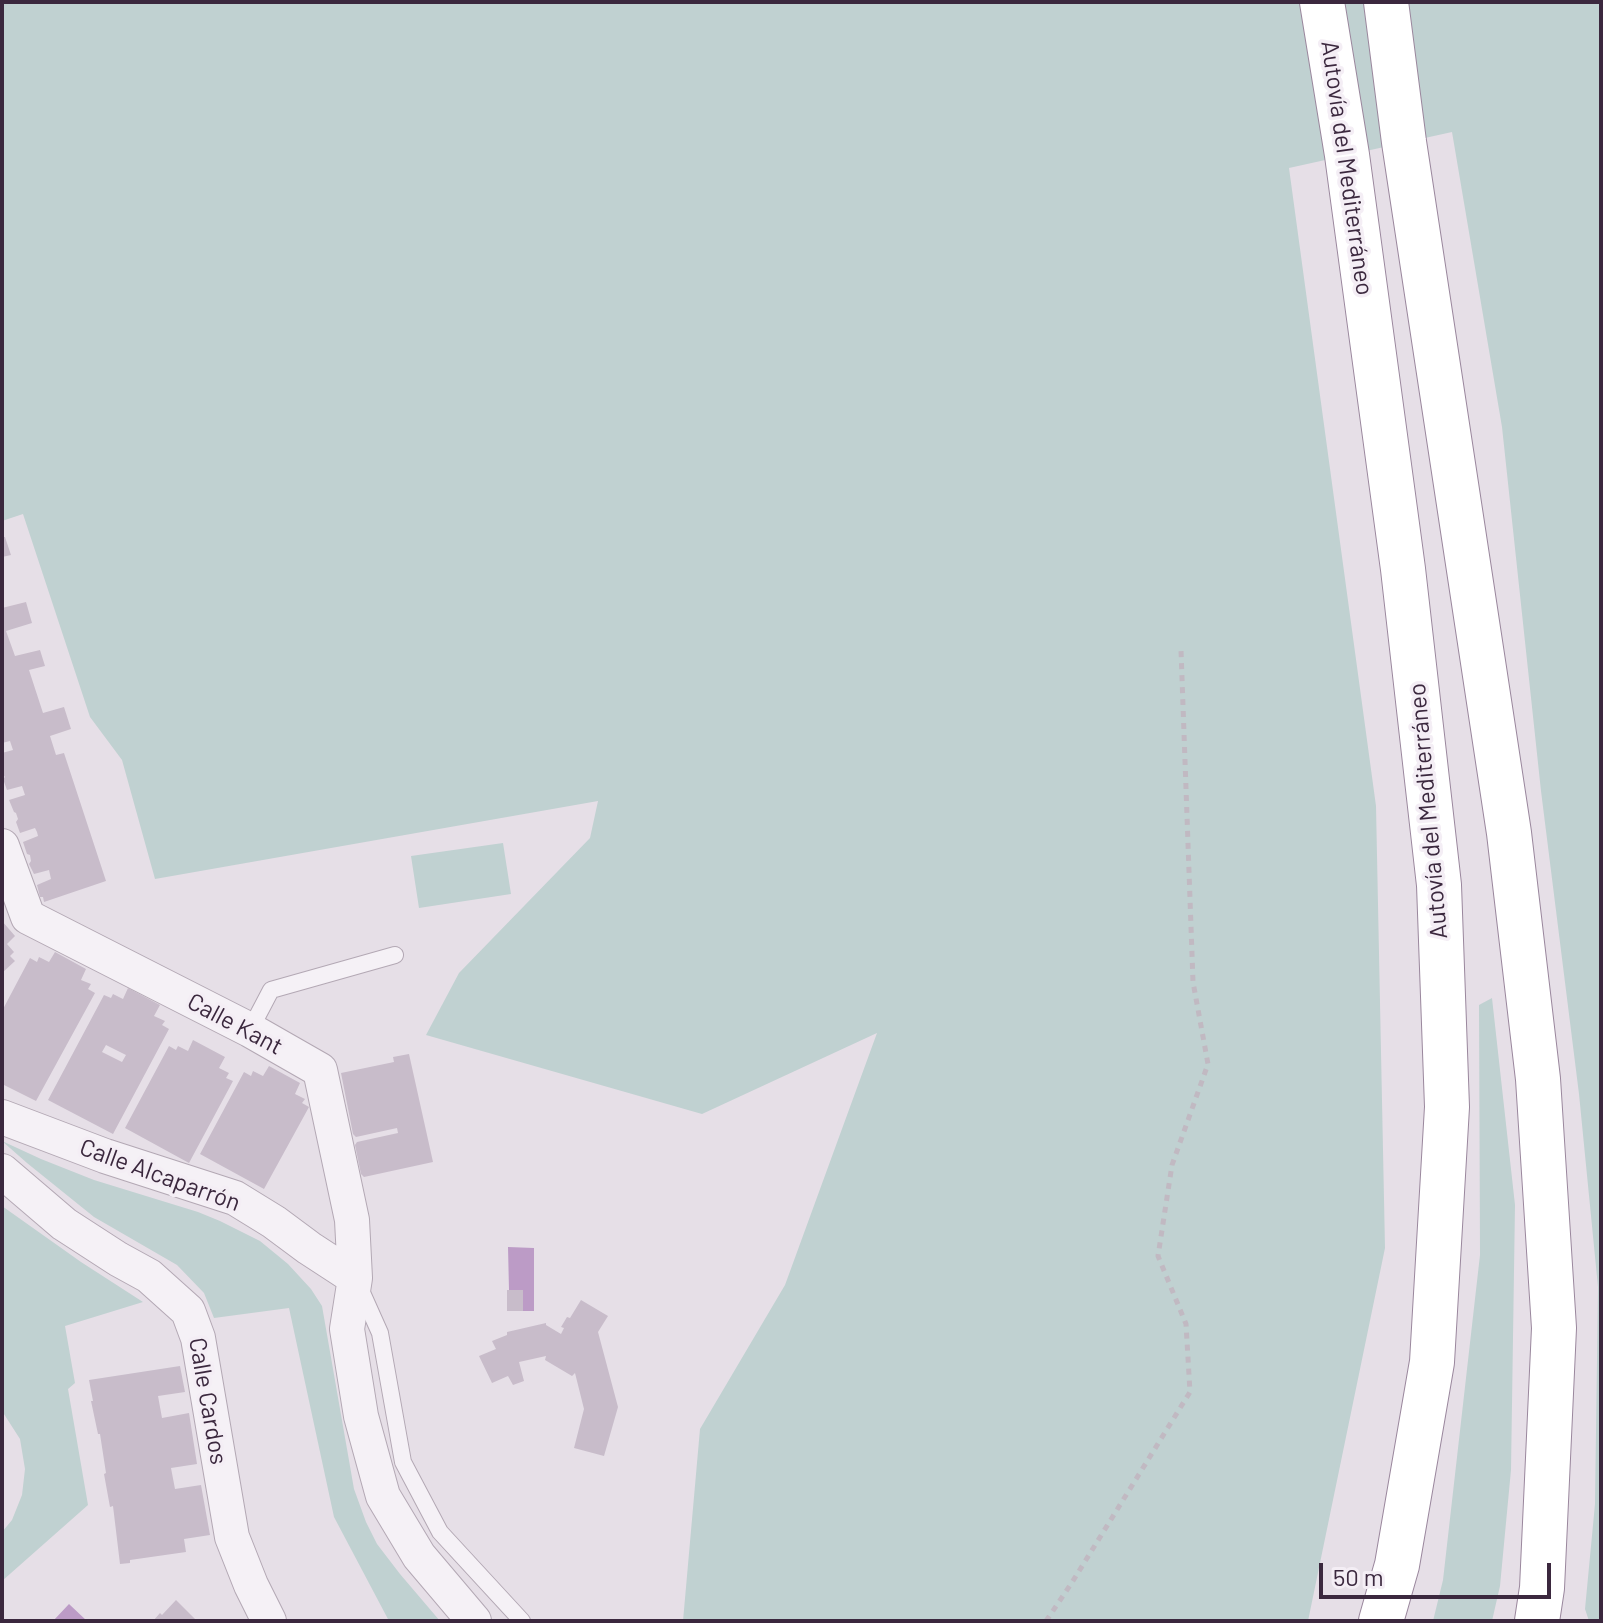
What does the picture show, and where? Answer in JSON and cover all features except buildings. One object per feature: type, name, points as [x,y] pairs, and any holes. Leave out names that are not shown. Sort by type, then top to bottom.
[{"type":"highway","name":"Autovía del Mediterráneo","points":[[1322,2],[1347,155],[1403,569],[1437,869],[1447,1107],[1432,1362],[1397,1565],[1381,1621]]},
{"type":"highway","points":[[1386,2],[1404,142],[1509,833],[1538,1079],[1554,1328],[1542,1588],[1537,1621]]},
{"type":"street","name":"Calle Kant","points":[[2,846],[28,917],[250,1030],[320,1070],[352,1220],[355,1278]]},
{"type":"street","name":"Calle Alcaparrón","points":[[2,1117],[105,1156],[235,1198],[355,1278]]},
{"type":"street","name":"Calle Cardos","points":[[2,1171],[64,1224],[149,1276],[188,1311],[198,1338],[232,1537],[269,1621]]},
{"type":"street","points":[[355,1278],[347,1329],[361,1416],[383,1496],[419,1556],[474,1621]]},
{"type":"lane","points":[[250,1030],[271,990],[395,955]]},
{"type":"lane","points":[[355,1278],[380,1333],[403,1462],[440,1532],[522,1621]]},
{"type":"path","points":[[1046,1621],[1190,1392],[1186,1324],[1158,1256],[1172,1165],[1208,1064],[1193,982],[1181,650]]},
{"type":"shaded area","points":[[2,2],[1601,2],[1601,1621],[1589,1621],[1585,1609],[1595,1504],[1598,1287],[1579,1094],[1541,791],[1502,427],[1452,132],[1289,168],[1376,806],[1385,1248],[1308,1621],[683,1621],[700,1429],[785,1285],[877,1033],[702,1114],[426,1035],[459,973],[590,838],[598,801],[155,879],[122,760],[90,717],[23,514],[2,521]]},
{"type":"shaded area","points":[[503,843],[511,894],[419,908],[411,856]]},
{"type":"shaded area","points":[[1492,998],[1515,1205],[1511,1470],[1500,1586],[1492,1621],[1433,1621],[1443,1580],[1480,1255],[1479,1005]]},
{"type":"shaded area","points":[[2,1141],[94,1180],[220,1221],[260,1241],[288,1264],[311,1289],[322,1306],[354,1489],[366,1522],[377,1544],[440,1621],[389,1621],[334,1517],[289,1308],[214,1318],[204,1293],[177,1265],[94,1217]]},
{"type":"shaded area","points":[[2,1206],[143,1302],[65,1326],[75,1383],[68,1389],[88,1505],[2,1581],[2,1532],[12,1520],[22,1495],[25,1469],[20,1439],[2,1411]]},
{"type":"shaded area","points":[[508,1247],[534,1248],[534,1311],[523,1311],[523,1290],[509,1290]]},
{"type":"shaded area","points":[[69,1604],[87,1621],[53,1621]]}]
